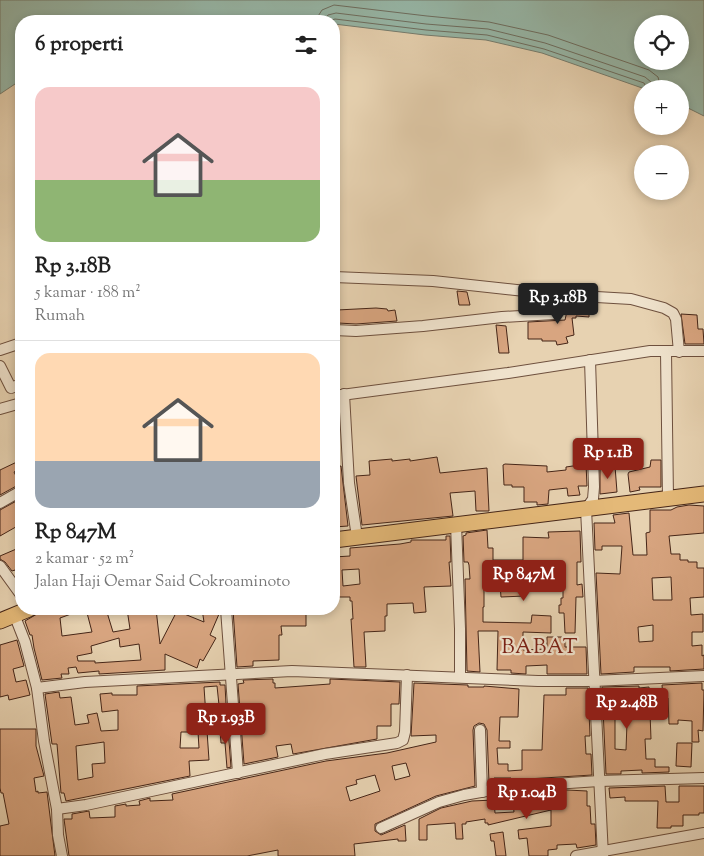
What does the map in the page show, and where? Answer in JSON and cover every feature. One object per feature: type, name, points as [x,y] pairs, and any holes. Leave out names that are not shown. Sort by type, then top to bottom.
[{"type":"highway","points":[[340,539],[704,494]]},
{"type":"highway","points":[[0,621],[14,614]]},
{"type":"street","points":[[340,277],[433,281],[562,295],[632,299],[671,310],[676,319],[679,352]]},
{"type":"street","points":[[340,330],[356,331],[423,326],[502,317],[554,314],[558,313],[561,309],[562,295]]},
{"type":"street","points":[[0,350],[15,345]]},
{"type":"street","points":[[340,395],[650,351],[704,351]]},
{"type":"street","points":[[666,352],[668,498]]},
{"type":"street","points":[[590,360],[594,487],[593,499],[586,508],[593,681],[603,853]]},
{"type":"street","points":[[0,366],[11,388]]},
{"type":"street","points":[[3,408],[11,388],[15,386]]},
{"type":"street","points":[[3,408],[15,404]]},
{"type":"street","points":[[340,404],[357,537]]},
{"type":"street","points":[[0,503],[15,494]]},
{"type":"street","points":[[456,524],[460,678]]},
{"type":"street","points":[[0,566],[15,587]]},
{"type":"street","points":[[14,614],[25,642],[38,688],[42,726],[57,809],[58,835],[62,856]]},
{"type":"street","points":[[226,615],[238,773]]},
{"type":"street","points":[[38,688],[85,682],[292,671],[538,681],[593,681],[704,676]]},
{"type":"street","points":[[57,809],[86,805],[325,754],[403,740],[405,732],[407,675]]},
{"type":"street","points":[[480,730],[482,792]]},
{"type":"street","points":[[382,828],[439,802],[464,795],[509,787],[704,778]]},
{"type":"street","points":[[576,856],[603,853],[704,833]]},
{"type":"water","points":[[0,0],[704,0],[704,116],[689,108],[689,80],[634,80],[634,85],[542,53],[486,40],[340,25],[340,15],[15,15],[15,84],[0,94]]},
{"type":"building","points":[[457,291],[467,292],[470,305],[459,305]]},
{"type":"building","points":[[569,302],[589,303],[589,317],[576,316],[576,318],[572,318],[574,335],[566,337],[568,343],[557,345],[556,341],[528,339],[528,322],[565,320]]},
{"type":"building","points":[[376,308],[387,309],[388,311],[395,310],[397,321],[340,323],[340,310]]},
{"type":"building","points":[[681,314],[697,315],[698,329],[703,329],[704,344],[685,344]]},
{"type":"building","points":[[496,325],[506,326],[509,353],[499,353]]},
{"type":"building","points":[[437,457],[440,473],[487,468],[489,511],[476,511],[475,491],[450,493],[453,516],[362,525],[356,476],[370,475],[369,461],[410,459],[410,461]]},
{"type":"building","points":[[651,460],[661,460],[661,487],[639,487],[640,490],[630,492],[629,472],[650,467]]},
{"type":"building","points":[[15,463],[15,487],[0,495],[0,470]]},
{"type":"building","points":[[586,464],[587,486],[578,486],[580,495],[568,496],[567,488],[549,490],[548,504],[537,505],[537,502],[524,502],[524,487],[504,485],[503,465],[547,466],[547,472],[566,470],[566,467]]},
{"type":"building","points":[[340,466],[348,526],[340,527]]},
{"type":"building","points":[[615,466],[617,492],[600,494],[600,468]]},
{"type":"building","points":[[15,502],[15,527],[0,536],[0,510]]},
{"type":"building","points":[[689,505],[704,506],[704,533],[669,536],[671,554],[680,554],[680,560],[697,562],[697,568],[704,568],[704,597],[690,598],[691,615],[703,614],[703,632],[692,632],[692,646],[702,645],[704,669],[670,671],[670,667],[634,667],[634,672],[601,674],[596,573],[620,574],[622,546],[602,546],[602,550],[595,550],[594,523],[615,523],[613,515],[629,513],[633,555],[647,555],[646,533],[650,532],[650,510],[671,510]],"holes":[[[671,577],[672,600],[653,600],[652,578]],[[653,625],[653,641],[639,642],[638,627]]]},
{"type":"building","points":[[487,530],[488,548],[493,548],[493,560],[523,560],[523,537],[549,538],[548,532],[580,531],[581,562],[577,562],[577,585],[582,584],[583,597],[576,597],[575,633],[565,633],[564,613],[559,613],[559,605],[561,605],[561,598],[563,598],[563,582],[557,582],[557,568],[524,568],[525,596],[501,597],[500,584],[484,585],[483,622],[531,623],[532,615],[551,616],[551,633],[523,632],[523,650],[547,649],[547,637],[565,637],[565,647],[586,647],[587,674],[547,674],[547,665],[526,666],[526,674],[511,673],[511,670],[497,670],[498,631],[478,631],[480,672],[467,671],[465,579],[470,579],[468,562],[464,562],[463,536],[466,533]]},
{"type":"building","points":[[446,536],[450,536],[451,562],[449,562],[451,586],[424,587],[426,612],[414,613],[413,603],[387,604],[385,631],[364,632],[366,667],[354,667],[351,619],[353,619],[352,601],[350,601],[350,597],[340,597],[340,557],[350,556],[350,548],[400,544],[411,542],[411,540],[446,540]],"holes":[[[359,569],[360,584],[343,586],[342,570]]]},
{"type":"building","points":[[15,550],[15,570],[12,571],[0,559],[0,556]]},
{"type":"building","points":[[35,615],[68,615],[60,618],[62,636],[92,632],[88,615],[108,615],[113,632],[130,629],[128,615],[157,615],[160,644],[175,615],[187,615],[204,622],[203,615],[219,615],[210,635],[216,638],[203,661],[200,659],[197,668],[165,654],[165,670],[99,674],[99,671],[78,673],[76,667],[68,668],[69,674],[61,674],[62,678],[42,680],[32,635],[30,635],[25,621]],"holes":[[[119,638],[120,647],[139,644],[141,660],[95,663],[95,661],[78,661],[77,656],[92,653],[91,646]]]},
{"type":"building","points":[[233,615],[306,615],[306,626],[281,626],[282,635],[279,635],[279,660],[253,661],[253,666],[237,667]]},
{"type":"building","points":[[17,640],[24,666],[13,669],[16,682],[26,680],[30,695],[9,700],[8,695],[0,697],[0,645]]},
{"type":"building","points":[[273,679],[275,688],[330,684],[330,679],[400,682],[399,704],[391,704],[391,726],[377,726],[377,739],[293,754],[291,744],[276,746],[278,757],[244,764],[238,684],[244,683],[243,680]]},
{"type":"building","points":[[220,682],[220,685],[225,685],[226,704],[219,705],[217,686],[204,687],[209,760],[189,761],[190,776],[66,801],[64,793],[61,793],[57,744],[52,744],[45,694],[59,692],[60,698],[71,697],[75,725],[89,723],[87,715],[97,713],[101,731],[118,730],[118,710],[102,712],[100,694],[137,695],[137,686]],"holes":[[[181,732],[198,732],[199,748],[180,748]],[[104,742],[105,763],[92,764],[93,777],[78,780],[76,746]]]},
{"type":"building","points":[[414,683],[519,689],[518,717],[500,717],[499,741],[510,741],[510,748],[497,748],[498,764],[508,764],[508,771],[522,770],[522,750],[542,750],[544,695],[566,695],[566,688],[588,688],[590,736],[585,736],[586,754],[591,754],[592,775],[511,780],[511,778],[494,778],[495,783],[489,783],[487,730],[484,724],[479,723],[474,726],[473,730],[475,786],[436,796],[375,824],[375,831],[381,835],[405,825],[406,841],[398,841],[398,839],[354,844],[355,856],[278,856],[278,850],[247,856],[69,856],[64,819],[72,819],[72,814],[89,811],[90,818],[115,817],[115,806],[126,804],[126,806],[140,805],[139,801],[150,798],[150,801],[173,800],[172,794],[326,761],[387,753],[436,742],[436,735],[411,736]],"holes":[[[406,763],[410,776],[395,780],[392,766]],[[375,775],[380,791],[350,801],[346,787],[357,784],[356,780]]]},
{"type":"building","points":[[702,683],[702,690],[704,690],[703,731],[698,730],[699,742],[692,742],[692,721],[678,720],[678,724],[669,724],[668,698],[663,698],[662,685]]},
{"type":"building","points":[[602,687],[649,687],[651,739],[645,739],[646,759],[655,759],[655,767],[669,767],[669,772],[642,773],[642,770],[621,771],[621,774],[606,774]],"holes":[[[615,695],[628,695],[626,750],[615,749]]]},
{"type":"building","points":[[228,728],[231,767],[227,768],[225,743],[221,743],[220,729]]},
{"type":"building","points":[[0,729],[36,729],[36,746],[44,776],[34,778],[36,792],[47,792],[55,856],[0,856],[0,826],[9,824],[3,793],[1,793],[0,788]]},
{"type":"building","points":[[677,743],[692,743],[691,767],[676,766]]},
{"type":"building","points":[[665,786],[666,802],[679,802],[679,786],[704,786],[704,813],[699,813],[699,815],[683,815],[683,826],[657,828],[658,801],[625,801],[625,797],[610,798],[609,788]]},
{"type":"building","points":[[547,791],[587,791],[587,806],[590,806],[591,824],[595,824],[596,845],[577,848],[576,844],[557,845],[557,849],[548,850],[548,856],[529,856],[527,838],[519,839],[518,830],[551,826],[551,810],[488,825],[488,823],[485,823],[485,819],[466,822],[466,824],[462,824],[463,839],[456,839],[455,823],[427,825],[427,840],[419,840],[419,819],[441,808],[472,801],[494,800],[495,813],[514,812],[512,794],[525,793],[527,808],[548,803]]},
{"type":"building","points":[[503,832],[506,856],[496,856],[494,841],[491,841],[490,834]]},
{"type":"district","name":"BABAT","points":[[540,648]]}]
